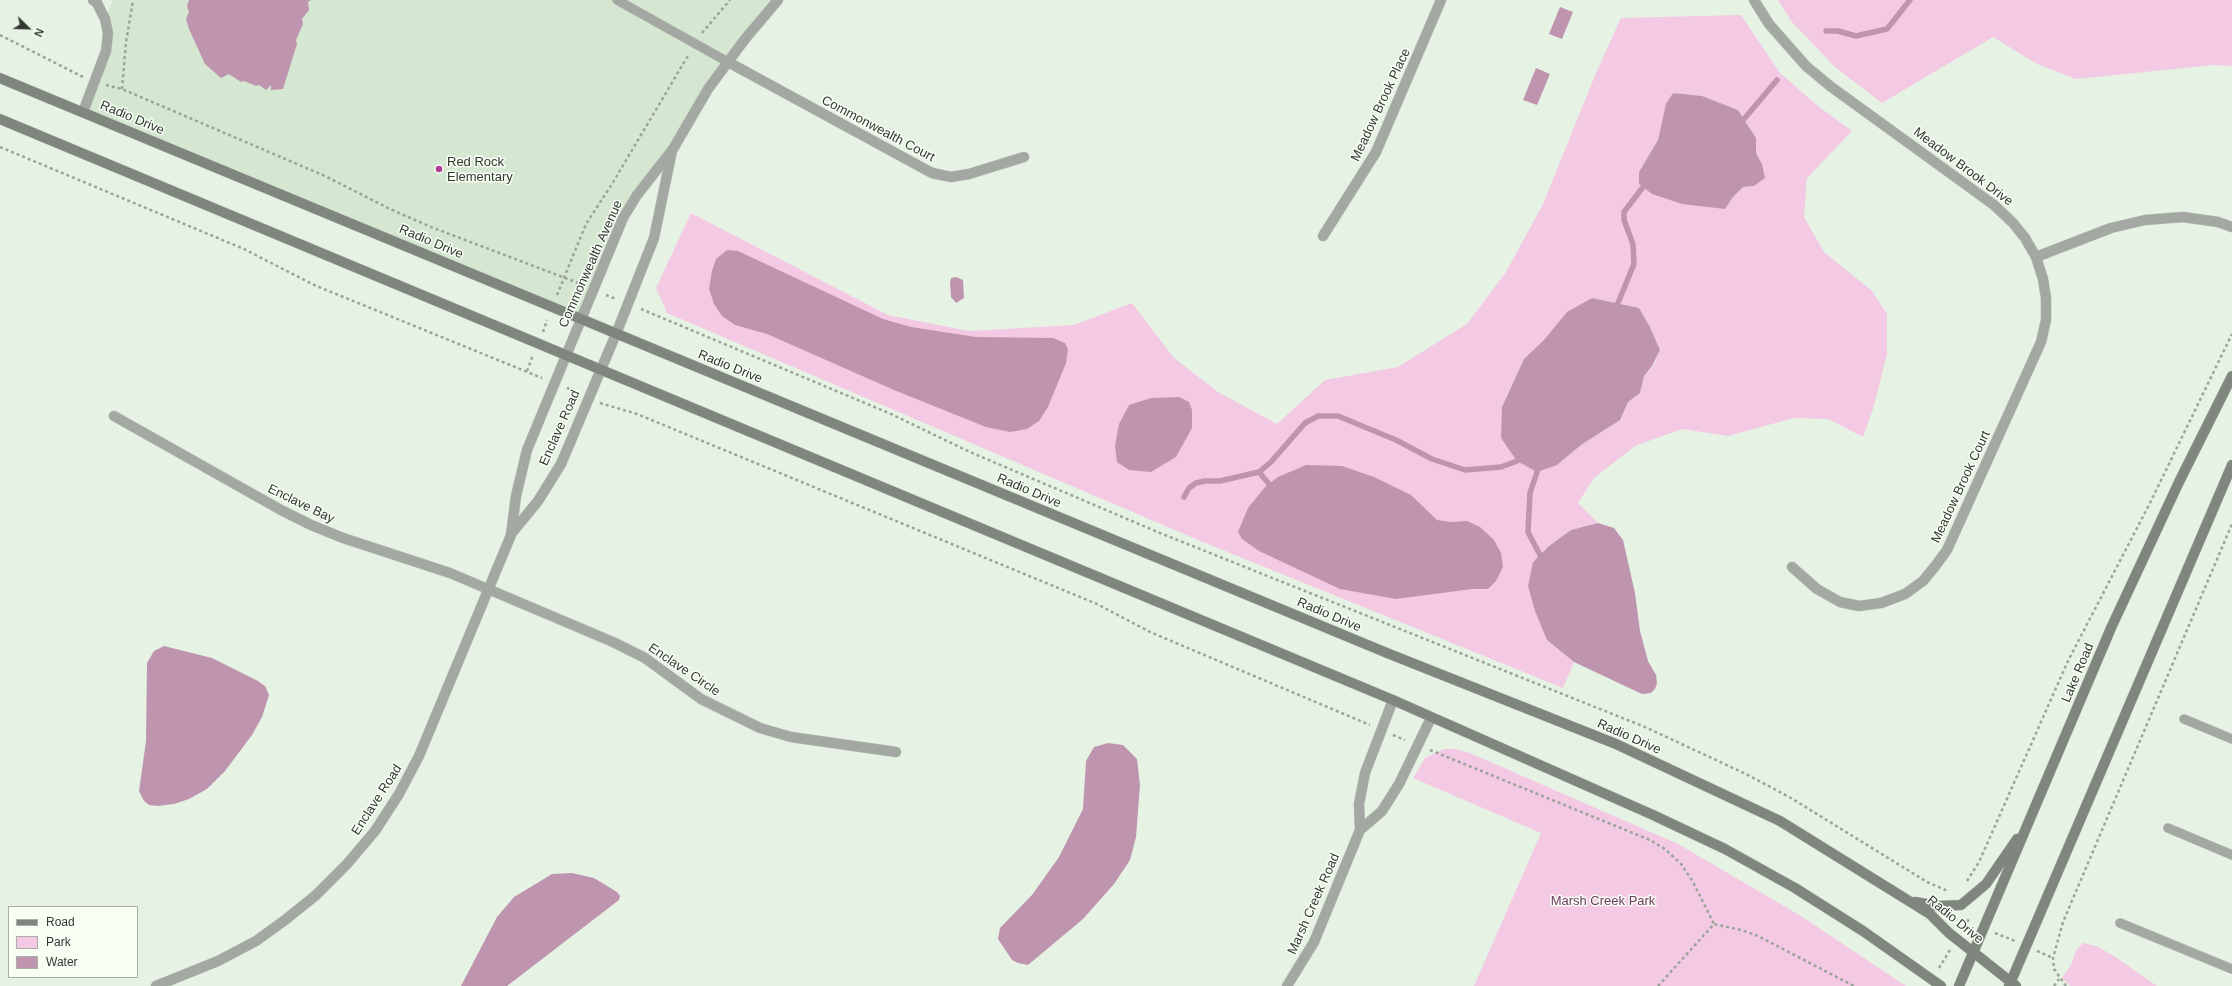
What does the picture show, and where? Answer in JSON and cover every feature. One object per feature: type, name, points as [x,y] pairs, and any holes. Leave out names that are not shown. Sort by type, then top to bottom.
[{"type":"main road","name":"Radio Drive","points":[[0,78],[1387,653],[1616,744],[1780,821],[1930,914],[1949,933],[2012,984]]},
{"type":"main road","points":[[0,119],[1393,700],[1653,815],[1725,849],[1828,909],[1941,986]]},
{"type":"main road","name":"Lake Road","points":[[1959,986],[2111,628],[2179,482],[2232,376]]},
{"type":"main road","points":[[2012,984],[2026,946],[2232,465]]},
{"type":"main road","points":[[1909,901],[1938,906],[1961,905],[1986,884],[2031,819]]},
{"type":"street","points":[[83,112],[106,51],[108,33],[105,19],[97,3],[93,0]]},
{"type":"street","name":"Commonwealth Avenue","points":[[566,354],[623,218],[637,194],[673,149],[708,89],[778,0]]},
{"type":"street","name":"Meadow Brook Place","points":[[1323,236],[1376,152],[1441,0]]},
{"type":"street","name":"Meadow Brook Drive","points":[[1754,0],[1769,24],[1806,66],[1830,86],[1994,205],[2013,223],[2025,238],[2036,257]]},
{"type":"street","name":"Commonwealth Court","points":[[728,62],[932,173],[951,176],[963,175],[1024,157]]},
{"type":"street","name":"Commonwealth Avenue","points":[[600,369],[616,334],[654,238],[673,149]]},
{"type":"street","points":[[2036,257],[2111,228],[2145,220],[2183,217],[2218,222],[2232,227]]},
{"type":"street","name":"Meadow Brook Court","points":[[1792,567],[1817,589],[1834,599],[1840,602],[1860,606],[1881,603],[1905,594],[1922,581],[1936,565],[1947,550],[2041,342],[2046,320],[2046,298],[2043,279],[2036,257]]},
{"type":"street","name":"Enclave Road","points":[[156,986],[218,961],[256,941],[315,896],[347,864],[379,825],[399,794],[420,756],[511,535],[516,496],[527,450],[566,354]]},
{"type":"street","name":"Enclave Road","points":[[511,535],[538,501],[561,464],[600,369]]},
{"type":"street","name":"Enclave Bay","points":[[114,416],[311,525],[350,540],[425,563],[489,589]]},
{"type":"street","name":"Enclave Circle","points":[[489,589],[644,658],[701,699],[760,728],[791,737],[896,752]]},
{"type":"street","name":"Marsh Creek Road","points":[[1287,986],[1314,942],[1360,830],[1361,797],[1365,773],[1393,700]]},
{"type":"street","name":"Marsh Creek Road","points":[[1360,830],[1382,811],[1399,784],[1431,718]]},
{"type":"lane","points":[[617,0],[728,62]]},
{"type":"lane","points":[[2184,719],[2232,739]]},
{"type":"lane","points":[[2168,828],[2232,855]]},
{"type":"lane","points":[[2120,923],[2232,969]]},
{"type":"path","points":[[134,0],[128,27],[122,89],[325,176],[390,209],[431,227],[564,277]]},
{"type":"path","points":[[708,25],[730,0]]},
{"type":"path","points":[[0,35],[78,74]]},
{"type":"path","points":[[0,147],[244,249],[314,285],[526,371],[586,224],[612,184],[684,62]]},
{"type":"path","points":[[648,312],[892,414],[970,452],[1160,534],[1645,727],[1746,774],[1791,798],[1928,882],[1951,892]]},
{"type":"path","points":[[1966,882],[1979,862],[2068,661],[2150,503],[2232,334]]},
{"type":"path","points":[[607,406],[636,414],[1096,604],[1150,632],[1381,729],[1417,746],[1443,754],[1650,840],[1665,849],[1681,864],[1693,882],[1714,924]]},
{"type":"path","points":[[2066,986],[2059,979],[2054,969],[2053,958],[2063,922],[2232,524]]},
{"type":"path","points":[[1969,919],[2053,958]]},
{"type":"path","points":[[1658,986],[1714,924]]},
{"type":"path","points":[[1714,924],[1741,930],[1758,936],[1854,986]]},
{"type":"path","points":[[2054,986],[2059,979]]},
{"type":"shaded area","name":"Red Rock Elementary","points":[[113,0],[778,0],[637,195],[580,318],[83,112],[106,51],[105,19]]},
{"type":"green space","points":[[1778,0],[2232,0],[2232,66],[2214,65],[2076,79],[2037,64],[1993,37],[1882,103],[1836,68],[1792,22]]},
{"type":"green space","points":[[1741,15],[1780,73],[1818,106],[1852,131],[1807,178],[1804,217],[1824,252],[1872,291],[1887,314],[1887,354],[1873,409],[1863,437],[1828,419],[1794,418],[1728,436],[1682,429],[1635,446],[1594,478],[1578,503],[1598,523],[1571,530],[1549,546],[1533,562],[1547,640],[1574,662],[1563,688],[1198,540],[667,313],[656,288],[691,213],[888,315],[969,331],[1074,325],[1132,303],[1174,358],[1218,392],[1277,424],[1325,380],[1398,367],[1467,324],[1506,272],[1543,204],[1596,73],[1621,18]],"holes":[[[1673,93],[1702,96],[1738,110],[1756,138],[1756,153],[1762,164],[1754,186],[1743,187],[1733,197],[1725,209],[1653,194],[1639,184],[1639,172],[1658,140]],[[1592,298],[1639,308],[1650,327],[1660,350],[1653,366],[1644,376],[1640,393],[1628,402],[1620,420],[1581,445],[1557,465],[1502,407],[1524,359]]]},
{"type":"green space","name":"Marsh Creek Park","points":[[1444,749],[1454,749],[1470,753],[1678,844],[1801,916],[1906,986],[1474,986],[1541,833],[1413,778],[1425,758]]},
{"type":"green space","points":[[2083,943],[2096,946],[2114,956],[2157,986],[2070,986],[2062,978],[2071,965],[2076,950]]},
{"type":"water","points":[[189,0],[311,0],[308,2],[309,10],[302,19],[303,24],[296,40],[297,44],[283,89],[271,90],[271,85],[266,90],[259,85],[256,86],[244,81],[241,82],[229,74],[221,78],[205,64],[186,19],[189,12],[187,6]]},
{"type":"water","points":[[1560,7],[1573,12],[1562,39],[1549,34]]},
{"type":"water","points":[[1536,68],[1550,74],[1537,105],[1523,100]]},
{"type":"water","points":[[1673,93],[1702,96],[1738,110],[1756,138],[1756,153],[1762,164],[1765,178],[1754,186],[1743,187],[1733,197],[1725,209],[1682,204],[1652,194],[1639,184],[1639,172],[1658,140],[1666,104]]},
{"type":"water","points":[[727,250],[738,251],[883,319],[911,327],[976,337],[1053,338],[1065,343],[1068,349],[1066,363],[1048,407],[1039,421],[1027,429],[1010,432],[986,427],[894,390],[767,334],[735,325],[722,316],[714,304],[709,289],[716,259]]},
{"type":"water","points":[[956,277],[963,280],[964,298],[956,303],[951,297],[950,282],[951,278]]},
{"type":"water","points":[[1592,298],[1639,308],[1650,327],[1660,350],[1652,366],[1644,376],[1640,393],[1628,402],[1620,420],[1581,445],[1557,465],[1537,472],[1517,461],[1501,438],[1502,407],[1524,359],[1544,340],[1567,312]]},
{"type":"water","points":[[1179,397],[1189,402],[1192,410],[1192,428],[1176,457],[1151,472],[1129,470],[1117,462],[1115,446],[1119,424],[1129,405],[1151,398]]},
{"type":"water","points":[[1306,465],[1342,466],[1374,477],[1411,495],[1437,520],[1451,522],[1467,521],[1480,527],[1494,540],[1501,553],[1503,567],[1496,581],[1488,589],[1472,589],[1396,599],[1340,589],[1259,551],[1242,539],[1238,532],[1248,508],[1265,487],[1278,477]]},
{"type":"water","points":[[1598,523],[1614,528],[1623,540],[1635,593],[1640,631],[1648,661],[1656,675],[1657,683],[1655,689],[1651,693],[1642,694],[1574,662],[1547,640],[1535,611],[1528,586],[1533,562],[1549,546],[1571,530]]},
{"type":"water","points":[[164,646],[212,658],[258,681],[265,686],[269,695],[262,717],[252,735],[225,771],[207,789],[189,799],[174,804],[158,806],[149,805],[144,801],[139,791],[146,741],[147,663],[154,651]]},
{"type":"water","points":[[1108,743],[1123,745],[1137,759],[1140,785],[1136,837],[1130,860],[1114,884],[1083,919],[1028,965],[1018,963],[1012,960],[998,939],[1000,928],[1032,895],[1059,857],[1083,809],[1086,761],[1094,747]]},
{"type":"water","points":[[572,873],[594,878],[617,892],[620,896],[619,900],[507,986],[461,986],[497,917],[514,897],[552,874]]},
{"type":"waterway","points":[[1826,31],[1838,31],[1856,36],[1887,29],[1910,0]]},
{"type":"waterway","points":[[1744,119],[1777,80]]},
{"type":"waterway","points":[[1618,303],[1634,264],[1633,244],[1624,220],[1624,212],[1643,187]]},
{"type":"waterway","points":[[1184,497],[1189,488],[1196,483],[1205,481],[1220,481],[1259,472],[1271,462],[1305,423],[1318,416],[1338,416],[1396,440],[1432,459],[1465,470],[1501,467],[1517,461]]},
{"type":"waterway","points":[[1259,472],[1269,484]]},
{"type":"waterway","points":[[1537,472],[1530,493],[1528,532],[1540,555]]},
{"type":"place","name":"Red Rock Elementary","points":[[439,169]]}]
